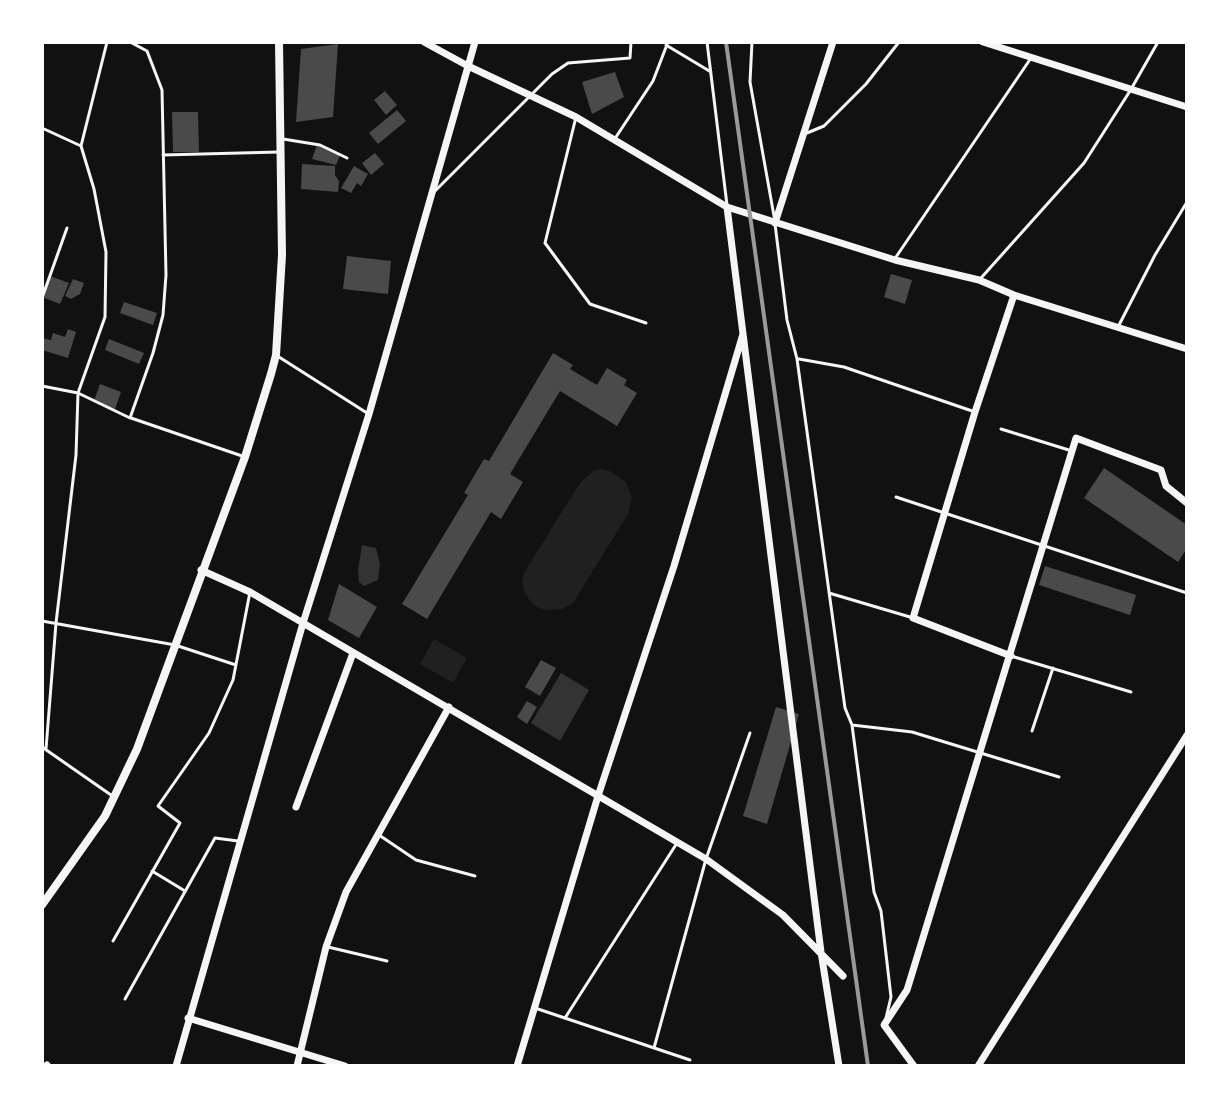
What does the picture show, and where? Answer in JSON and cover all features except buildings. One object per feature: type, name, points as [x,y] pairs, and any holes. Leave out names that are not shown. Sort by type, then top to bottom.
[{"type":"street","points":[[42,905],[105,816],[137,749],[245,457],[276,355],[282,255],[279,42]]},
{"type":"street","points":[[424,42],[528,96],[576,117],[727,207],[895,260],[979,280],[1014,295],[1187,349]]},
{"type":"street","points":[[176,1066],[303,623],[369,414],[475,42]]},
{"type":"street","points":[[775,223],[833,42]]},
{"type":"street","points":[[983,42],[1187,107]]},
{"type":"street","points":[[727,207],[821,952],[839,1066]]},
{"type":"street","points":[[1011,656],[913,618],[1014,295]]},
{"type":"street","points":[[517,1066],[744,332]]},
{"type":"street","points":[[914,1066],[884,1025],[907,990],[1076,438],[1161,470],[1166,486],[1187,503]]},
{"type":"street","points":[[201,570],[250,592],[706,859],[783,915],[843,976]]},
{"type":"street","points":[[296,807],[353,653]]},
{"type":"street","points":[[297,1066],[326,947],[346,892],[449,707]]},
{"type":"street","points":[[978,1066],[1187,735]]},
{"type":"street","points":[[188,1018],[345,1066]]},
{"type":"lane","points":[[107,42],[81,146],[94,189],[106,252],[105,317],[78,393],[76,455],[44,748],[114,797]]},
{"type":"lane","points":[[130,42],[147,51],[162,90],[166,275],[163,315],[130,418]]},
{"type":"lane","points":[[429,197],[552,74],[568,63],[630,58],[631,42]]},
{"type":"lane","points":[[707,42],[727,207]]},
{"type":"lane","points":[[752,42],[750,82],[775,223],[787,320],[797,359],[874,892],[881,911],[891,997],[884,1025]]},
{"type":"lane","points":[[803,135],[824,126],[866,84],[899,42]]},
{"type":"lane","points":[[979,280],[1084,163],[1158,42]]},
{"type":"lane","points":[[614,140],[653,81],[667,44],[711,73]]},
{"type":"lane","points":[[895,260],[1031,58]]},
{"type":"lane","points":[[576,117],[545,243],[590,304],[646,323]]},
{"type":"lane","points":[[42,128],[81,146]]},
{"type":"lane","points":[[279,138],[320,145],[347,158]]},
{"type":"lane","points":[[163,155],[279,152]]},
{"type":"lane","points":[[1118,327],[1155,255],[1187,202]]},
{"type":"lane","points":[[42,298],[67,228]]},
{"type":"lane","points":[[276,355],[369,414]]},
{"type":"lane","points":[[797,359],[844,367],[975,412]]},
{"type":"lane","points":[[42,386],[78,393],[130,418],[245,457]]},
{"type":"lane","points":[[1001,429],[1072,451]]},
{"type":"lane","points":[[896,497],[1187,593]]},
{"type":"lane","points":[[113,941],[180,823],[158,806],[209,733],[233,680],[250,592]]},
{"type":"lane","points":[[829,593],[913,618]]},
{"type":"lane","points":[[42,621],[175,645],[236,665]]},
{"type":"lane","points":[[1011,656],[1131,692]]},
{"type":"lane","points":[[1032,731],[1053,668]]},
{"type":"lane","points":[[852,725],[912,732],[1059,777]]},
{"type":"lane","points":[[654,1048],[706,859],[750,733]]},
{"type":"lane","points":[[379,835],[416,860],[475,876]]},
{"type":"lane","points":[[125,999],[215,838],[241,841]]},
{"type":"lane","points":[[565,1018],[677,843]]},
{"type":"lane","points":[[152,871],[185,891]]},
{"type":"lane","points":[[326,947],[387,961]]},
{"type":"lane","points":[[535,1008],[690,1060]]},
{"type":"shaded area","points":[[601,469],[626,482],[632,497],[628,514],[573,603],[562,609],[544,610],[537,607],[524,591],[522,581],[525,571],[580,483],[593,471]]},
{"type":"shaded area","points":[[362,545],[376,548],[380,564],[378,580],[364,586],[359,582],[358,570]]},
{"type":"shaded area","points":[[434,639],[467,658],[453,683],[420,664]]},
{"type":"shaded area","points":[[561,673],[589,690],[560,741],[531,723]]},
{"type":"railway","points":[[726,42],[868,1066]]}]
